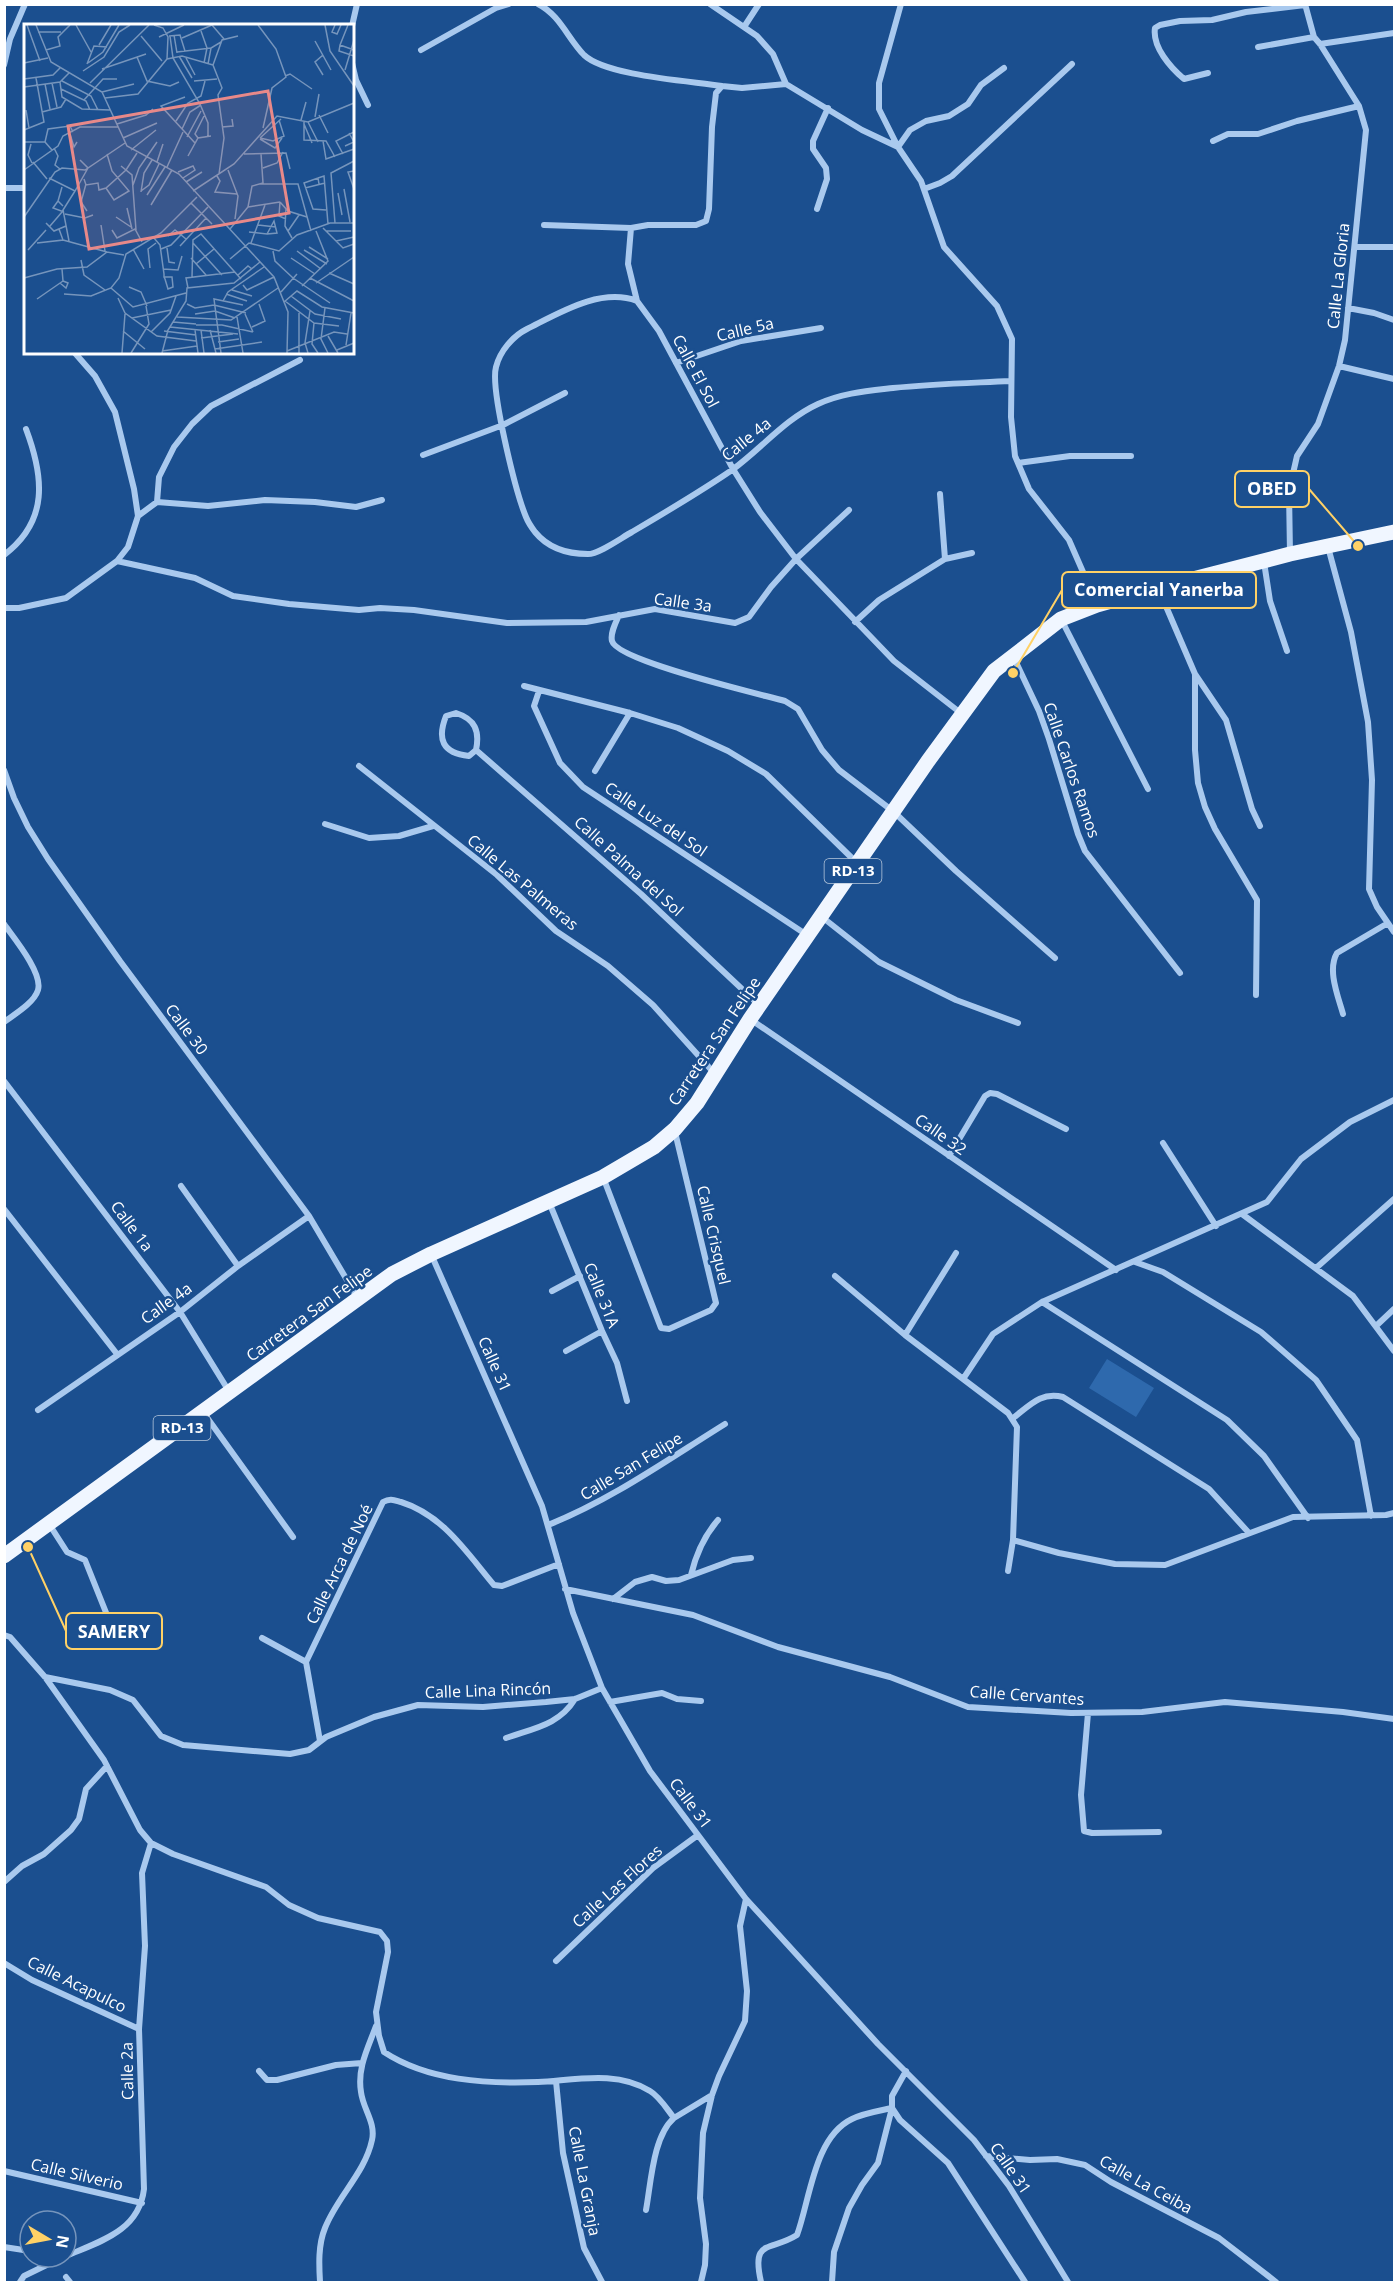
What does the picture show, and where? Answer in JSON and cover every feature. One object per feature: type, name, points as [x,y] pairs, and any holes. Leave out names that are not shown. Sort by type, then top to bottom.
[{"type":"main road","name":"Carretera San Felipe","points":[[4,1556],[392,1274],[431,1254],[603,1177],[654,1147],[675,1129],[697,1103],[750,1019],[994,671],[1060,619],[1097,605],[1158,588],[1290,554],[1395,532]]},
{"type":"street","points":[[4,65],[10,39],[25,4]]},
{"type":"street","points":[[352,24],[357,4]]},
{"type":"street","points":[[421,50],[496,8],[509,4]]},
{"type":"street","points":[[538,4],[553,14],[584,55],[604,67],[742,88],[786,84],[862,130],[898,147]]},
{"type":"street","points":[[710,4],[757,36],[773,54],[786,84]]},
{"type":"street","points":[[744,27],[759,4]]},
{"type":"street","points":[[901,4],[879,83],[879,109],[898,147],[921,181],[944,247],[997,306],[1012,339],[1010,381],[1015,456],[1029,489],[1069,540],[1097,605]]},
{"type":"street","points":[[1208,73],[1184,79],[1173,70],[1162,54],[1154,34],[1155,28],[1180,21],[1212,20],[1246,12],[1305,5]]},
{"type":"street","name":"Calle La Gloria","points":[[1290,554],[1288,491],[1297,456],[1318,424],[1340,366],[1366,130],[1359,106],[1314,37],[1305,5]]},
{"type":"street","points":[[1320,44],[1395,33]]},
{"type":"street","points":[[1258,47],[1314,37]]},
{"type":"street","points":[[924,189],[952,176],[1072,64]]},
{"type":"street","points":[[898,147],[910,130],[926,121],[949,116],[968,104],[981,86],[1004,68]]},
{"type":"street","points":[[354,72],[368,105]]},
{"type":"street","points":[[544,225],[631,228],[648,225],[696,225],[706,221],[709,208],[712,127],[716,93],[722,86]]},
{"type":"street","points":[[1213,141],[1228,134],[1258,134],[1297,121],[1359,106]]},
{"type":"street","points":[[817,209],[827,179],[826,168],[813,149],[813,141],[828,108]]},
{"type":"street","points":[[4,188],[24,188]]},
{"type":"street","name":"Calle El Sol","points":[[631,228],[628,264],[637,301],[659,331],[733,469],[760,512],[796,559],[894,662],[962,714]]},
{"type":"street","points":[[1354,248],[1395,247]]},
{"type":"street","points":[[503,425],[495,385],[496,367],[504,351],[518,334],[570,309],[595,300],[615,296],[637,301]]},
{"type":"street","points":[[1348,308],[1374,312],[1395,320]]},
{"type":"street","name":"Calle 5a","points":[[676,363],[741,341],[821,328]]},
{"type":"street","points":[[4,608],[19,608],[66,598],[117,561],[128,547],[138,516],[134,489],[115,412],[95,376],[76,354]]},
{"type":"street","points":[[157,501],[159,477],[174,447],[192,424],[211,406],[300,360]]},
{"type":"street","points":[[1340,366],[1395,379]]},
{"type":"street","name":"Calle 4a","points":[[503,425],[526,519],[537,534],[558,550],[591,554],[681,503],[733,469],[790,421],[817,404],[848,393],[934,384],[1010,381]]},
{"type":"street","points":[[423,455],[503,425],[565,393]]},
{"type":"street","points":[[4,555],[19,544],[32,525],[39,495],[35,454],[26,429]]},
{"type":"street","points":[[1018,463],[1070,456],[1131,456]]},
{"type":"street","points":[[940,494],[945,559]]},
{"type":"street","points":[[138,516],[157,501],[208,506],[265,500],[315,501],[356,507],[382,500]]},
{"type":"street","name":"Calle 3a","points":[[117,561],[195,578],[233,596],[331,608],[414,610],[507,623],[568,624],[655,609],[735,623],[749,617],[796,559],[849,510]]},
{"type":"street","points":[[1328,546],[1351,632],[1368,722],[1372,780],[1369,889],[1377,907],[1395,932]]},
{"type":"street","points":[[855,622],[879,600],[945,559],[972,553]]},
{"type":"street","points":[[1264,561],[1270,601],[1287,651]]},
{"type":"street","points":[[1158,588],[1195,674],[1226,720],[1252,808],[1260,826]]},
{"type":"street","points":[[619,615],[612,635],[615,647],[629,656],[657,666],[785,701],[798,709],[822,750],[839,770],[894,812],[956,871],[1055,958]]},
{"type":"street","points":[[1060,619],[1148,789]]},
{"type":"street","name":"Calle Carlos Ramos","points":[[1013,656],[1039,711],[1085,851],[1180,973]]},
{"type":"street","points":[[1195,674],[1195,750],[1198,783],[1215,829],[1258,905],[1256,995]]},
{"type":"street","points":[[524,686],[630,713],[678,728],[728,751],[766,774],[857,864]]},
{"type":"street","name":"Calle Luz del Sol","points":[[539,691],[534,706],[560,763],[584,787],[808,936]]},
{"type":"street","points":[[456,713],[467,716],[474,725],[479,739],[476,750],[469,756],[458,755],[446,746],[441,739],[440,730],[446,716],[456,713]]},
{"type":"street","points":[[595,771],[630,713]]},
{"type":"street","name":"Calle Palma del Sol","points":[[476,750],[641,894],[760,1006]]},
{"type":"street","name":"Calle Las Palmeras","points":[[359,766],[497,875],[556,932],[608,966],[653,1005],[715,1074]]},
{"type":"street","name":"Calle 30","points":[[4,770],[28,827],[48,859],[120,961],[309,1216],[358,1298]]},
{"type":"street","points":[[325,824],[369,838],[399,836],[433,826]]},
{"type":"street","points":[[822,917],[879,962],[956,1000],[1018,1023]]},
{"type":"street","points":[[1342,1014],[1334,974],[1334,959],[1337,953],[1388,923]]},
{"type":"street","points":[[4,924],[39,980],[38,990],[32,1000],[4,1022]]},
{"type":"street","name":"Calle 32","points":[[750,1019],[1116,1270]]},
{"type":"street","name":"Calle 1a","points":[[4,1081],[180,1312],[230,1393]]},
{"type":"street","points":[[949,1156],[985,1096],[990,1093],[997,1094],[1066,1129]]},
{"type":"street","points":[[963,1379],[993,1334],[1042,1302],[1267,1202],[1300,1159],[1350,1122],[1395,1100]]},
{"type":"street","name":"Calle Crisquel","points":[[603,1177],[661,1328],[669,1329],[711,1310],[716,1303],[675,1129]]},
{"type":"street","points":[[1163,1143],[1216,1226]]},
{"type":"street","points":[[181,1186],[238,1266]]},
{"type":"street","points":[[1316,1268],[1395,1199]]},
{"type":"street","name":"Calle 31A","points":[[549,1201],[617,1363],[627,1401]]},
{"type":"street","points":[[4,1209],[117,1354]]},
{"type":"street","points":[[1242,1215],[1353,1296],[1395,1351]]},
{"type":"street","name":"Calle 4a","points":[[38,1410],[180,1312],[238,1266],[309,1216]]},
{"type":"street","points":[[904,1335],[956,1253]]},
{"type":"street","name":"Calle 31","points":[[431,1254],[542,1506],[565,1588],[602,1688],[651,1771],[746,1899],[878,2044],[974,2140],[1009,2186],[1068,2283]]},
{"type":"street","points":[[1135,1262],[1163,1272],[1261,1332],[1316,1380],[1357,1440],[1371,1516]]},
{"type":"street","points":[[552,1291],[580,1276]]},
{"type":"street","points":[[835,1276],[904,1335],[1012,1419],[1017,1427],[1013,1539],[1008,1570]]},
{"type":"street","points":[[1042,1302],[1227,1420],[1264,1456],[1308,1518]]},
{"type":"street","points":[[1376,1326],[1395,1309]]},
{"type":"street","points":[[566,1351],[602,1331]]},
{"type":"street","points":[[1012,1419],[1041,1398],[1051,1394],[1063,1397],[1209,1489],[1248,1533]]},
{"type":"street","points":[[203,1412],[293,1537]]},
{"type":"street","name":"Calle San Felipe","points":[[548,1525],[598,1502],[725,1424]]},
{"type":"street","name":"Calle Arca de Noé","points":[[306,1662],[383,1502],[387,1500],[417,1507],[446,1527],[494,1586],[502,1586],[559,1564]]},
{"type":"street","points":[[1013,1539],[1115,1564],[1165,1565],[1293,1517],[1371,1516],[1395,1512]]},
{"type":"street","points":[[691,1575],[695,1557],[709,1531],[718,1520]]},
{"type":"street","points":[[49,1524],[67,1552],[84,1560],[107,1614],[138,1641]]},
{"type":"street","points":[[613,1599],[635,1582],[652,1577],[666,1581],[733,1560],[751,1558]]},
{"type":"street","name":"Calle Cervantes","points":[[565,1588],[693,1615],[778,1647],[890,1677],[968,1707],[1088,1713],[1142,1712],[1225,1702],[1395,1719]]},
{"type":"street","points":[[4,1635],[10,1637],[45,1677],[107,1766],[140,1830],[151,1844],[266,1887],[289,1905],[318,1918],[380,1932],[387,1941],[388,1953],[376,2012],[377,2023],[384,2052],[399,2063],[465,2080],[556,2081],[616,2077],[651,2091],[675,2118]]},
{"type":"street","points":[[262,1638],[306,1662],[320,1741]]},
{"type":"street","name":"Calle Lina Rincón","points":[[45,1677],[110,1690],[133,1700],[161,1736],[183,1745],[290,1754],[309,1750],[320,1741],[374,1717],[418,1705],[483,1707],[575,1699],[602,1688]]},
{"type":"street","points":[[609,1702],[662,1693],[677,1699],[701,1701]]},
{"type":"street","points":[[506,1738],[551,1722],[566,1713],[575,1699]]},
{"type":"street","points":[[1088,1713],[1081,1795],[1084,1831],[1092,1833],[1160,1832]]},
{"type":"street","points":[[4,1882],[22,1866],[51,1849],[71,1830],[79,1819],[86,1789],[107,1766]]},
{"type":"street","name":"Calle Las Flores","points":[[556,1961],[653,1868],[698,1834]]},
{"type":"street","name":"Calle 2a","points":[[142,2204],[144,2189],[139,2029],[145,1946],[142,1874],[151,1844]]},
{"type":"street","points":[[701,2283],[706,2244],[699,2198],[704,2133],[712,2095],[745,2021],[747,1991],[740,1926],[746,1899]]},
{"type":"street","name":"Calle Acapulco","points":[[4,1962],[32,1980],[139,2029]]},
{"type":"street","points":[[320,2283],[319,2257],[324,2229],[363,2164],[372,2143],[374,2129],[361,2093],[360,2072],[377,2023]]},
{"type":"street","points":[[258,2071],[267,2080],[277,2080],[336,2065],[362,2063]]},
{"type":"street","points":[[832,2283],[834,2252],[849,2208],[878,2163],[892,2108],[892,2096],[906,2072]]},
{"type":"street","name":"Calle La Granja","points":[[556,2081],[563,2153],[584,2248],[603,2283]]},
{"type":"street","points":[[646,2210],[658,2147],[667,2124],[712,2095]]},
{"type":"street","points":[[761,2283],[758,2266],[759,2254],[766,2247],[797,2235],[812,2178],[826,2145],[838,2129],[851,2119],[892,2108]]},
{"type":"street","points":[[892,2108],[900,2120],[948,2163],[1025,2283]]},
{"type":"street","name":"Calle La Ceiba","points":[[986,2156],[1030,2160],[1057,2159],[1085,2165],[1111,2182],[1219,2238],[1276,2283]]},
{"type":"street","name":"Calle Silverio","points":[[4,2171],[142,2204]]},
{"type":"street","points":[[78,2250],[105,2239],[120,2229],[134,2218],[142,2204]]},
{"type":"street","points":[[20,2283],[24,2276],[38,2269]]},
{"type":"shaded area","points":[[1107,1359],[1154,1388],[1136,1417],[1089,1388]]},
{"type":"place","name":"OBED","points":[[1358,546]]},
{"type":"place","name":"Comercial Yanerba","points":[[1013,673]]},
{"type":"place","name":"SAMERY","points":[[28,1547]]}]
